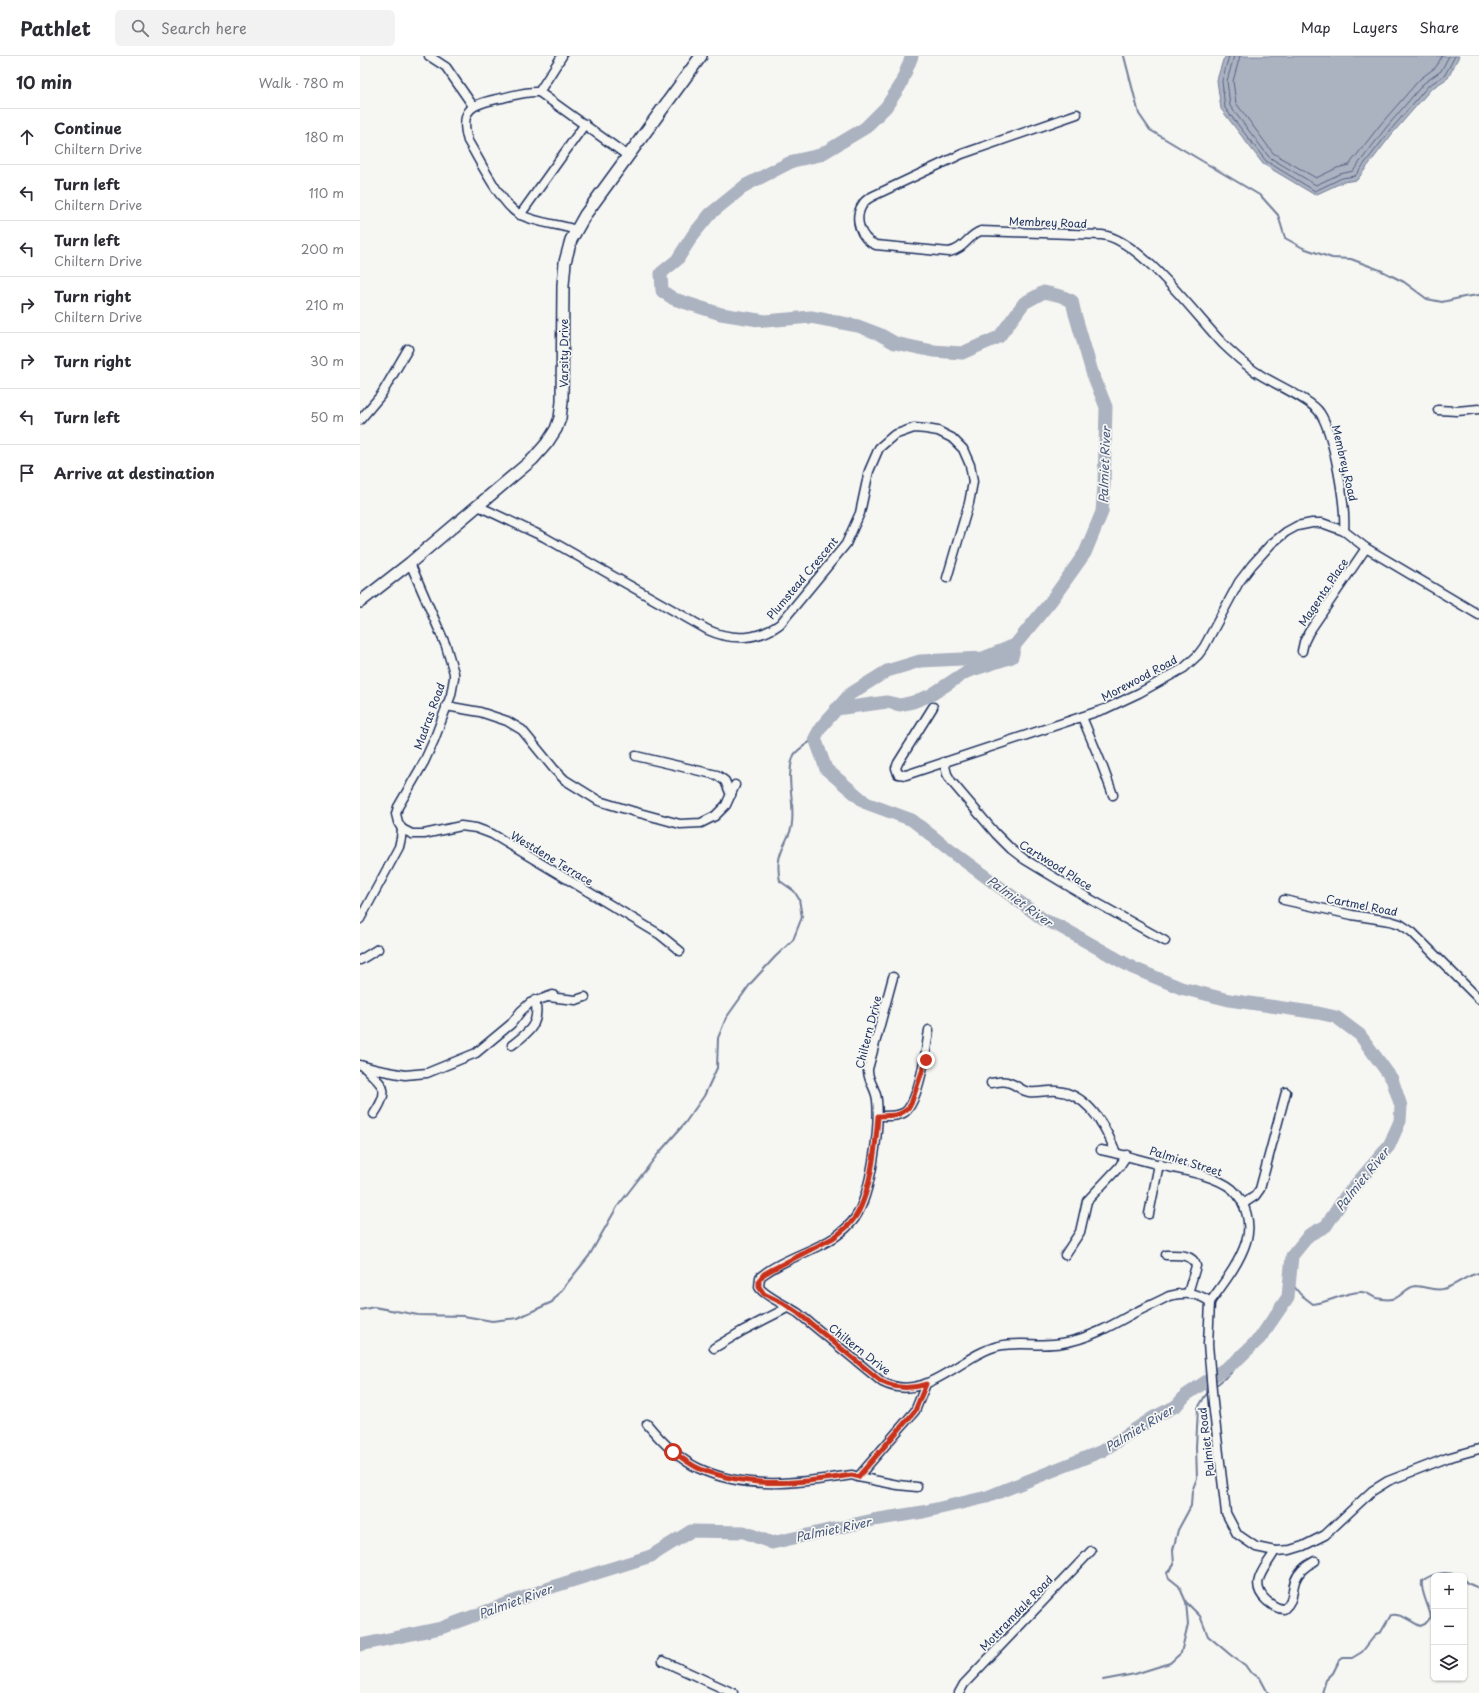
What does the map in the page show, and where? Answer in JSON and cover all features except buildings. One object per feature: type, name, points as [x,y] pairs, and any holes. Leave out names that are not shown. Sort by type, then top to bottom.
[{"type":"street","points":[[429,56],[446,67],[473,106]]},
{"type":"street","points":[[539,92],[562,56]]},
{"type":"street","name":"Varsity Drive","points":[[361,599],[410,563],[533,459],[550,437],[560,418],[563,393],[563,285],[568,247],[585,215],[701,56]]},
{"type":"street","points":[[576,230],[520,215],[505,202],[468,141],[465,131],[468,112],[473,106],[483,102],[529,91],[539,92],[628,156]]},
{"type":"street","name":"Membrey Road","points":[[1078,114],[962,154],[873,196],[861,206],[860,229],[863,235],[869,242],[876,245],[948,252],[956,250],[968,241],[972,235],[981,231],[1102,235],[1117,238],[1143,258],[1165,279],[1223,343],[1250,369],[1307,401],[1319,410],[1325,422],[1339,478],[1344,506],[1344,531]]},
{"type":"street","points":[[520,215],[585,124]]},
{"type":"street","points":[[360,420],[382,395],[408,349]]},
{"type":"street","points":[[1438,410],[1457,411],[1479,409]]},
{"type":"street","name":"Plumstead Crescent","points":[[478,506],[544,536],[708,630],[726,637],[749,637],[772,630],[780,624],[846,544],[860,513],[868,471],[879,448],[887,440],[903,431],[914,428],[926,429],[945,434],[959,445],[967,457],[972,474],[972,489],[969,503],[947,578]]},
{"type":"street","name":"Morewood Road","points":[[933,707],[898,763],[896,771],[898,774],[906,774],[1082,717],[1105,709],[1139,693],[1191,662],[1198,655],[1212,635],[1239,582],[1252,565],[1271,544],[1286,532],[1297,526],[1312,523],[1322,523],[1344,531],[1366,548],[1479,615]]},
{"type":"street","name":"Magenta Place","points":[[1302,650],[1309,632],[1366,548]]},
{"type":"street","name":"Madras Road","points":[[402,829],[397,818],[398,806],[424,762],[439,728],[452,687],[454,673],[446,646],[410,563]]},
{"type":"street","points":[[446,706],[498,717],[522,730],[565,780],[592,797],[614,806],[680,824],[694,824],[707,821],[726,806],[735,785]]},
{"type":"street","points":[[1082,717],[1113,795]]},
{"type":"street","points":[[636,756],[717,774],[725,781],[731,795]]},
{"type":"street","name":"Cartwood Place","points":[[944,762],[947,774],[951,781],[996,834],[1011,849],[1055,879],[1165,941]]},
{"type":"street","name":"Westdene Terrace","points":[[402,829],[408,833],[420,834],[461,826],[476,828],[492,834],[659,934],[680,951]]},
{"type":"street","points":[[360,919],[399,847],[402,838],[402,829]]},
{"type":"street","name":"Cartmel Road","points":[[1284,900],[1400,924],[1412,932],[1479,999]]},
{"type":"street","points":[[360,960],[378,950]]},
{"type":"street","name":"Chiltern Drive","points":[[893,976],[868,1069],[868,1077],[876,1093],[878,1116],[876,1141],[871,1168],[861,1206],[854,1219],[833,1238],[764,1274],[759,1280],[759,1287],[764,1294],[789,1307],[882,1382],[890,1386],[905,1388],[926,1384],[997,1346],[1013,1344],[1052,1344],[1074,1341],[1103,1330],[1170,1296],[1188,1293],[1205,1298],[1210,1302]]},
{"type":"street","points":[[362,1065],[405,1075],[427,1073],[476,1053],[511,1024],[521,1011],[535,1000],[550,996],[576,1000],[585,997]]},
{"type":"street","points":[[512,1045],[531,1031],[537,1014],[535,1000]]},
{"type":"street","points":[[878,1116],[900,1114],[907,1110],[911,1104],[924,1064],[929,1030]]},
{"type":"street","points":[[362,1065],[379,1081],[384,1091],[382,1102],[374,1114]]},
{"type":"street","points":[[992,1083],[1009,1082],[1025,1091],[1037,1093],[1056,1091],[1073,1096],[1085,1104],[1099,1119],[1110,1136],[1116,1153]]},
{"type":"street","points":[[1243,1204],[1254,1196],[1260,1189],[1286,1092]]},
{"type":"street","name":"Palmiet Street","points":[[1101,1150],[1127,1155],[1219,1182],[1231,1188],[1239,1196],[1248,1216],[1246,1242],[1239,1258],[1210,1302]]},
{"type":"street","points":[[1065,1255],[1080,1232],[1087,1201],[1119,1168],[1127,1155]]},
{"type":"street","points":[[1149,1214],[1159,1164]]},
{"type":"street","points":[[1166,1255],[1186,1256],[1192,1258],[1195,1262],[1196,1266],[1188,1293]]},
{"type":"street","name":"Palmiet Road","points":[[1210,1302],[1208,1344],[1212,1402],[1226,1513],[1237,1534],[1245,1541],[1256,1547],[1275,1551],[1290,1550],[1303,1546],[1318,1539],[1333,1528],[1372,1491],[1392,1479],[1447,1458],[1479,1449]]},
{"type":"street","points":[[714,1348],[744,1330],[789,1307]]},
{"type":"street","points":[[858,1477],[915,1411],[926,1384]]},
{"type":"street","points":[[647,1424],[659,1438],[679,1456],[697,1468],[719,1475],[776,1484],[804,1482],[852,1475],[898,1485],[918,1487]]},
{"type":"street","name":"Mottramdale Road","points":[[959,1693],[964,1684],[1091,1550]]},
{"type":"street","points":[[1275,1551],[1262,1572],[1258,1582],[1261,1592],[1266,1600],[1280,1609],[1286,1608],[1292,1600],[1295,1579],[1298,1574],[1314,1560]]},
{"type":"street","points":[[663,1661],[733,1693]]},
{"type":"water","points":[[1226,56],[1459,56],[1448,78],[1431,89],[1392,134],[1357,180],[1343,182],[1315,195],[1263,164],[1221,109],[1217,80],[1223,60]]},
{"type":"waterway","name":"Palmiet River","points":[[360,1645],[441,1628],[552,1587],[651,1556],[691,1531],[744,1532],[772,1543],[873,1520],[923,1512],[987,1497],[1102,1451],[1154,1417],[1176,1406],[1186,1395],[1236,1361],[1260,1338],[1288,1297],[1292,1256],[1309,1235],[1326,1226],[1345,1197],[1389,1146],[1400,1121],[1401,1106],[1392,1079],[1360,1035],[1336,1017],[1229,1000],[1181,988],[1133,968],[1059,926],[1044,920],[912,820],[866,803],[826,769],[815,738],[821,727],[850,694],[887,671],[920,661],[983,658],[1015,645],[1051,601],[1085,553],[1102,512],[1106,407],[1092,372],[1072,301],[1061,296],[1044,292],[1024,303],[999,337],[962,353],[933,351],[895,343],[879,334],[858,326],[811,317],[765,321],[721,314],[674,299],[662,291],[661,273],[677,260],[693,235],[710,214],[746,185],[793,161],[820,155],[865,128],[886,107],[900,86],[912,56]]},
{"type":"waterway","points":[[1124,56],[1139,114],[1150,130],[1261,196],[1278,215],[1285,238],[1303,248],[1332,258],[1351,259],[1380,270],[1404,282],[1427,299],[1442,302],[1479,295]]},
{"type":"waterway","points":[[836,709],[887,702],[900,705],[913,702],[931,695],[966,672],[1012,657],[1015,645]]},
{"type":"waterway","points":[[360,1310],[374,1307],[418,1315],[464,1316],[492,1321],[518,1318],[552,1302],[589,1256],[617,1207],[658,1154],[685,1123],[704,1096],[717,1068],[718,1038],[726,1018],[751,983],[793,940],[802,917],[799,899],[794,891],[780,881],[779,862],[781,852],[791,831],[793,810],[790,783],[791,764],[794,755],[800,748],[815,738]]},
{"type":"waterway","points":[[1290,1281],[1300,1294],[1313,1304],[1360,1292],[1378,1298],[1395,1298],[1409,1288],[1415,1286],[1443,1289],[1479,1273]]},
{"type":"waterway","points":[[1214,1387],[1231,1373],[1234,1362]]},
{"type":"waterway","points":[[1103,1680],[1135,1674],[1170,1663],[1181,1653],[1188,1624],[1186,1602],[1179,1586],[1169,1578],[1167,1573],[1174,1565],[1173,1550],[1178,1530],[1191,1506],[1192,1491],[1197,1478],[1196,1447],[1198,1408],[1205,1396],[1210,1391]]},
{"type":"waterway","points":[[1322,1693],[1326,1680],[1333,1673],[1339,1661],[1343,1658],[1352,1658],[1362,1652],[1376,1634],[1381,1632],[1391,1615],[1399,1615],[1420,1626],[1425,1624],[1431,1617],[1422,1589],[1422,1581],[1431,1576]]},
{"type":"waterway","points":[[1467,1583],[1479,1588]]},
{"type":"waterway","points":[[1187,1603],[1200,1616],[1208,1636],[1245,1665],[1250,1672],[1260,1678],[1268,1693]]},
{"type":"route","points":[[673,1452],[697,1468],[719,1475],[755,1482],[787,1484],[852,1475],[858,1477],[915,1411],[926,1384],[919,1387],[898,1388],[882,1382],[798,1313],[783,1303],[764,1294],[760,1290],[759,1280],[764,1274],[833,1238],[854,1219],[861,1206],[871,1168],[876,1141],[878,1116],[897,1115],[907,1110],[911,1104],[926,1060]]}]
